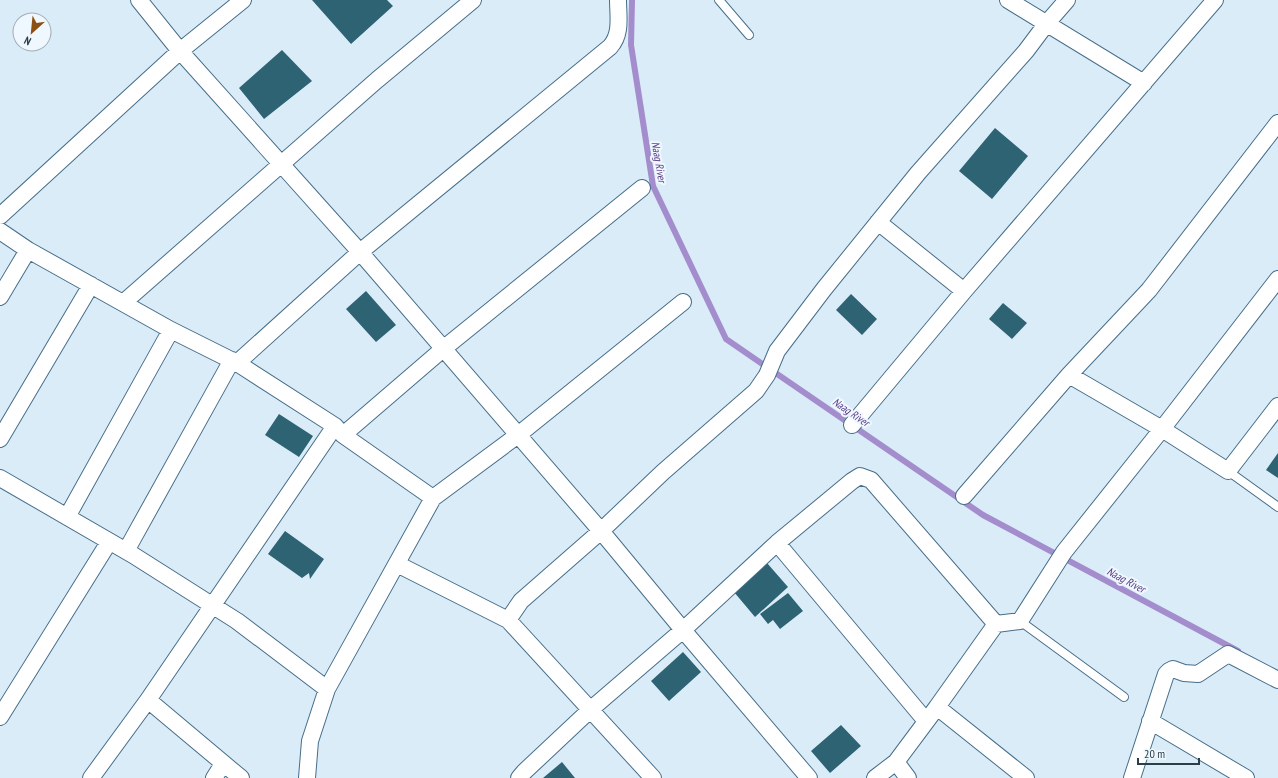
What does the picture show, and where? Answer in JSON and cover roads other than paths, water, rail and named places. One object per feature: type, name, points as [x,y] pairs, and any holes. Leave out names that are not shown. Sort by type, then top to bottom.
[{"type":"street","points":[[139,0],[180,51],[360,252],[601,531],[808,778]]},
{"type":"street","points":[[0,216],[180,51],[243,0]]},
{"type":"street","points":[[123,302],[377,80],[473,0]]},
{"type":"street","points":[[126,551],[234,362],[360,252],[610,47],[615,42],[618,34],[618,0]]},
{"type":"street","points":[[1008,0],[1144,83]]},
{"type":"street","points":[[508,620],[521,601],[601,531],[663,472],[756,391],[767,375],[777,351],[824,289],[918,173],[1026,51],[1067,0]]},
{"type":"street","points":[[852,424],[964,291],[1215,0]]},
{"type":"street","points":[[964,496],[1069,375],[1149,290],[1278,123]]},
{"type":"street","points":[[91,778],[339,431],[642,188]]},
{"type":"street","points":[[878,222],[964,291]]},
{"type":"street","points":[[0,230],[28,250],[171,330],[234,362],[339,431],[433,498]]},
{"type":"street","points":[[0,297],[28,250]]},
{"type":"street","points":[[875,778],[896,762],[996,624],[1020,621],[1064,552],[1162,429],[1278,279]]},
{"type":"street","points":[[0,439],[91,285]]},
{"type":"street","points":[[307,778],[310,741],[327,689],[433,498],[518,435],[683,302]]},
{"type":"street","points":[[67,517],[171,330]]},
{"type":"street","points":[[1069,375],[1162,429],[1228,471],[1278,406]]},
{"type":"street","points":[[519,778],[590,710],[683,630],[777,543],[860,476],[871,480],[996,624]]},
{"type":"street","points":[[2,483],[67,517],[126,551],[237,621],[327,689]]},
{"type":"street","points":[[0,717],[109,542]]},
{"type":"street","points":[[777,543],[926,721]]},
{"type":"street","points":[[397,564],[508,620],[653,778]]},
{"type":"street","points":[[1132,778],[1166,674],[1169,670],[1173,669],[1184,673],[1198,674],[1228,654],[1278,680]]},
{"type":"street","points":[[148,700],[241,778]]},
{"type":"street","points":[[937,707],[1026,778]]},
{"type":"street","points":[[1150,721],[1246,778]]},
{"type":"street","points":[[896,762],[908,778]]},
{"type":"street","points":[[214,778],[223,764]]},
{"type":"lane","points":[[719,0],[749,35]]},
{"type":"lane","points":[[1228,471],[1278,507]]},
{"type":"lane","points":[[1020,621],[1124,697]]},
{"type":"waterway","name":"Naag River","points":[[632,0],[631,45],[653,186],[726,339],[983,515],[1238,651]]}]
